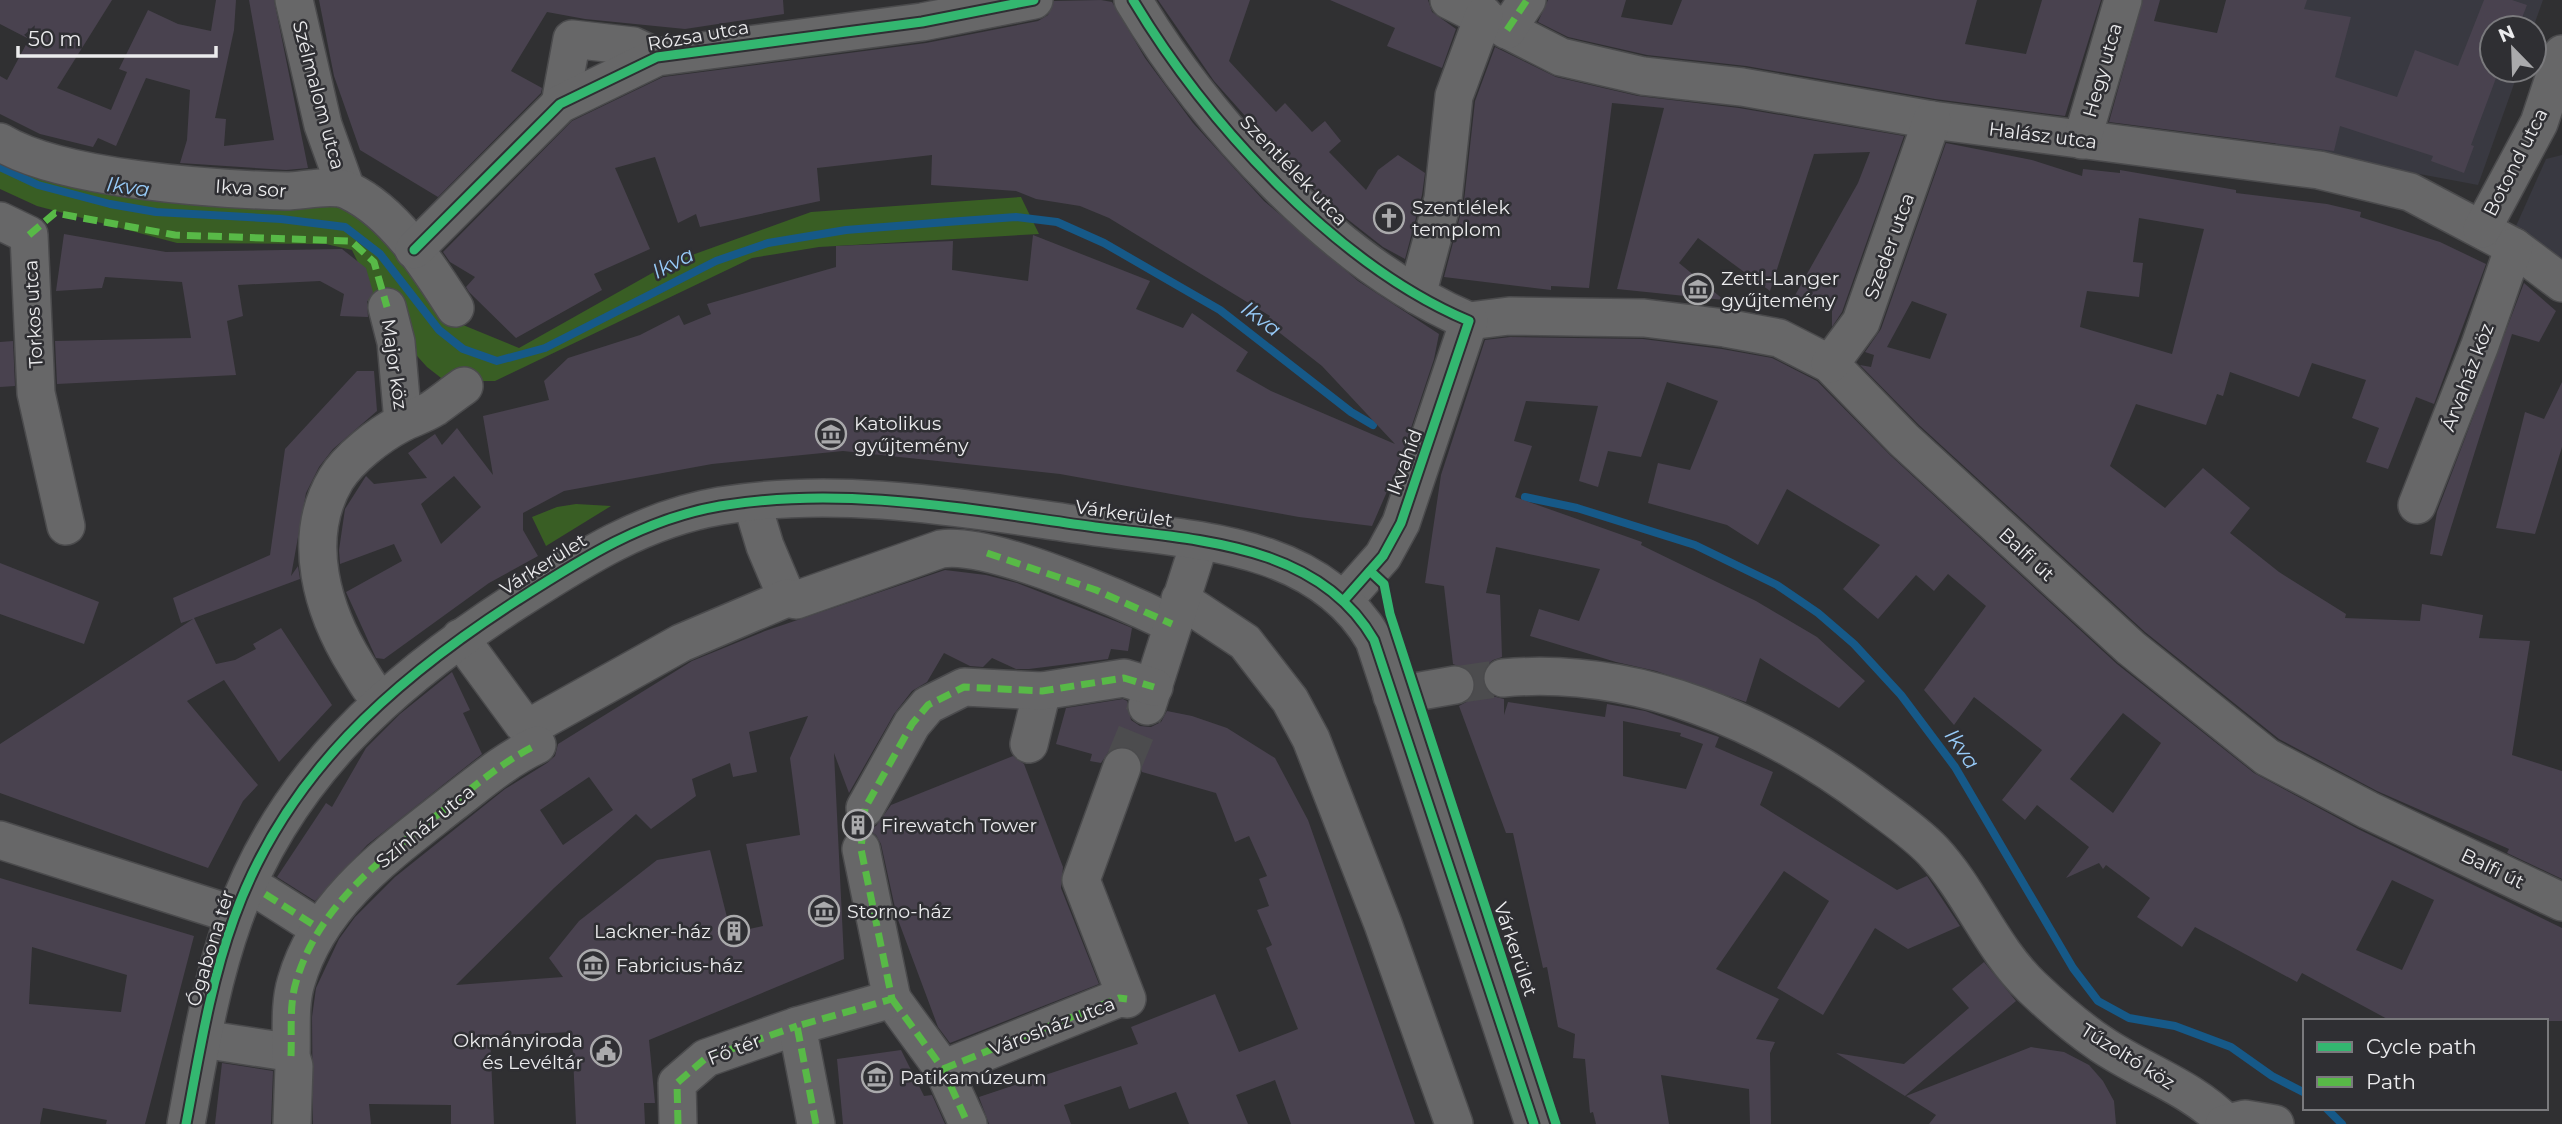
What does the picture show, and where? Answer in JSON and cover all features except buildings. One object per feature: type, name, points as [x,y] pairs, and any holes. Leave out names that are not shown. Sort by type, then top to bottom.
[{"type":"street","name":"Szélmalom utca","points":[[294,0],[323,125],[346,189]]},
{"type":"street","name":"Szentlélek utca","points":[[1133,0],[1171,57],[1250,153],[1332,236],[1357,257],[1417,295],[1469,321]]},
{"type":"street","name":"Halász utca","points":[[1449,0],[1560,57],[1643,76],[1796,95],[1932,120],[2319,170],[2410,192],[2514,247],[2562,283]]},
{"type":"street","points":[[1417,295],[1443,199],[1454,96],[1495,23],[1527,0]]},
{"type":"street","name":"Hegy utca","points":[[2082,140],[2123,0]]},
{"type":"street","name":"Rózsa utca","points":[[414,250],[560,104],[657,57],[922,22],[1024,3]]},
{"type":"street","points":[[560,104],[572,39],[633,46],[657,57]]},
{"type":"street","name":"Botond utca","points":[[2482,229],[2550,121],[2562,54]]},
{"type":"street","name":"Szeder utca","points":[[1830,364],[1861,322],[1932,120]]},
{"type":"street","name":"Ikva sor","points":[[0,142],[18,153],[121,176],[286,191],[346,189]]},
{"type":"street","points":[[346,189],[395,226],[455,308]]},
{"type":"street","name":"Torkos utca","points":[[15,228],[36,393],[66,526]]},
{"type":"street","name":"Árvaház köz","points":[[2417,505],[2480,345],[2514,247]]},
{"type":"street","name":"Major köz","points":[[387,307],[396,342],[403,422]]},
{"type":"street","name":"Balfi út","points":[[1469,321],[1509,316],[1643,318],[1779,338],[1830,364],[1904,439],[2121,639],[2267,757],[2368,810],[2562,902]]},
{"type":"street","name":"Ikvahíd","points":[[1345,599],[1383,556],[1401,523],[1469,321]]},
{"type":"street","name":"Major köz","points":[[381,700],[371,690],[340,640],[322,594],[318,563],[320,528],[336,478],[386,431],[432,410],[464,386]]},
{"type":"street","name":"Várkerület","points":[[381,700],[460,638],[584,557],[623,537],[691,512],[752,503],[828,499],[908,502],[1200,541],[1230,546],[1280,562],[1320,581],[1345,599],[1374,640],[1534,1124]]},
{"type":"street","points":[[752,503],[765,546],[787,598]]},
{"type":"street","points":[[865,808],[896,749],[928,705],[964,687],[1042,691],[1124,678],[1150,696],[1200,541]]},
{"type":"street","points":[[460,638],[523,724],[530,727],[681,643],[787,598],[796,600],[941,549],[963,548],[987,554],[1231,631],[1251,649],[1290,700],[1311,738],[1383,924],[1454,1124]]},
{"type":"street","name":"Tűzoltó köz","points":[[1503,678],[1539,674],[1583,677],[1653,690],[1705,708],[1790,747],[1837,775],[1931,848],[1960,883],[2010,965],[2032,987],[2102,1045],[2203,1101],[2225,1124]]},
{"type":"street","points":[[1392,696],[1455,685]]},
{"type":"street","points":[[1029,744],[1042,691]]},
{"type":"street","name":"Ógabona tér","points":[[186,1124],[202,1039],[234,915],[273,835],[302,788],[381,700]]},
{"type":"street","name":"Színház utca","points":[[292,1124],[294,1066],[291,1056],[296,983],[320,929],[346,894],[396,845],[511,757],[537,744]]},
{"type":"street","name":"Városház utca","points":[[943,1069],[1119,998],[1127,999],[1081,880],[1115,785]]},
{"type":"street","points":[[0,840],[234,915]]},
{"type":"street","points":[[861,849],[892,999],[943,1069],[968,1124]]},
{"type":"street","name":"Ógabona tér","points":[[265,894],[320,929]]},
{"type":"street","name":"Fő tér","points":[[678,1124],[677,1083],[706,1058],[797,1026],[892,999]]},
{"type":"street","points":[[797,1026],[816,1124]]},
{"type":"street","points":[[202,1039],[281,1051],[291,1056]]},
{"type":"street","points":[[2225,1124],[2245,1119],[2275,1124]]},
{"type":"shaded area","points":[[2306,0],[2543,0],[2538,14],[2478,14],[2478,84],[2514,84],[2478,185],[2275,147],[2297,28]]},
{"type":"shaded area","points":[[2562,155],[2562,259],[2516,226],[2546,159]]},
{"type":"green space","points":[[0,154],[335,199],[390,232],[423,284],[463,325],[519,348],[670,263],[811,212],[1021,197],[1039,234],[819,247],[752,258],[495,381],[445,381],[427,367],[365,298],[364,275],[352,250],[326,244],[177,243],[37,206],[0,189]]},
{"type":"green space","points":[[576,504],[611,506],[546,546],[532,517],[557,507]]},
{"type":"waterway","name":"Ikva","points":[[0,167],[38,185],[110,204],[156,212],[281,219],[345,227],[380,254],[439,330],[463,349],[497,361],[545,348],[716,261],[768,243],[846,230],[947,222],[1016,217],[1057,222],[1104,243],[1220,310],[1351,412],[1373,425]]},
{"type":"waterway","name":"Ikva","points":[[1525,497],[1577,508],[1695,545],[1777,585],[1818,613],[1854,644],[1901,695],[1955,767],[2073,968],[2098,1001],[2129,1018],[2175,1026],[2231,1047],[2272,1076],[2303,1092]]},
{"type":"waterway","name":"Ikva","points":[[2328,1110],[2342,1124]]},
{"type":"tunnel","points":[[1455,685],[1503,678]]},
{"type":"tunnel","points":[[1122,767],[1147,706]]},
{"type":"marked path","points":[[1507,30],[1527,0]]},
{"type":"marked path","points":[[29,235],[55,213],[175,235],[351,241],[374,262],[387,307]]},
{"type":"marked path","points":[[987,553],[1096,590],[1172,624]]},
{"type":"marked path","points":[[816,1124],[797,1026],[892,999],[861,849],[865,808],[912,724],[928,705],[964,687],[1042,691],[1124,678],[1154,687]]},
{"type":"marked path","points":[[291,1056],[292,1009],[296,982],[321,927],[339,903],[403,842],[492,772],[537,745]]},
{"type":"marked path","points":[[265,894],[320,929]]},
{"type":"marked path","points":[[943,1069],[1119,998],[1127,999]]},
{"type":"marked path","points":[[892,999],[943,1069],[968,1124]]},
{"type":"marked path","points":[[678,1124],[677,1083],[706,1058],[797,1026]]},
{"type":"cycle path","points":[[414,250],[560,104],[657,57],[922,22],[1034,0]]},
{"type":"cycle path","points":[[1133,0],[1198,94],[1278,185],[1323,227],[1371,264],[1419,296],[1469,321],[1401,523],[1383,556],[1345,599]]},
{"type":"cycle path","points":[[186,1124],[212,994],[234,918],[256,867],[282,819],[313,776],[348,736],[427,664],[470,632],[588,556],[613,543],[692,512],[767,500],[814,498],[955,507],[1212,543],[1251,552],[1287,565],[1321,583],[1350,608],[1374,640],[1534,1124]]},
{"type":"cycle path","points":[[1370,571],[1384,584],[1390,614],[1556,1124]]},
{"type":"place","name":"Szentlélek templom","points":[[1389,218]]},
{"type":"place","name":"Zettl-Langer gyűjtemény","points":[[1698,289]]},
{"type":"place","name":"Katolikus gyűjtemény","points":[[831,434]]},
{"type":"place","name":"Firewatch Tower","points":[[858,825]]},
{"type":"place","name":"Storno-ház","points":[[824,911]]},
{"type":"place","name":"Lackner-ház","points":[[734,931]]},
{"type":"place","name":"Fabricius-ház","points":[[593,965]]},
{"type":"place","name":"Okmányiroda és Levéltár","points":[[606,1051]]},
{"type":"place","name":"Patikamúzeum","points":[[877,1077]]}]
